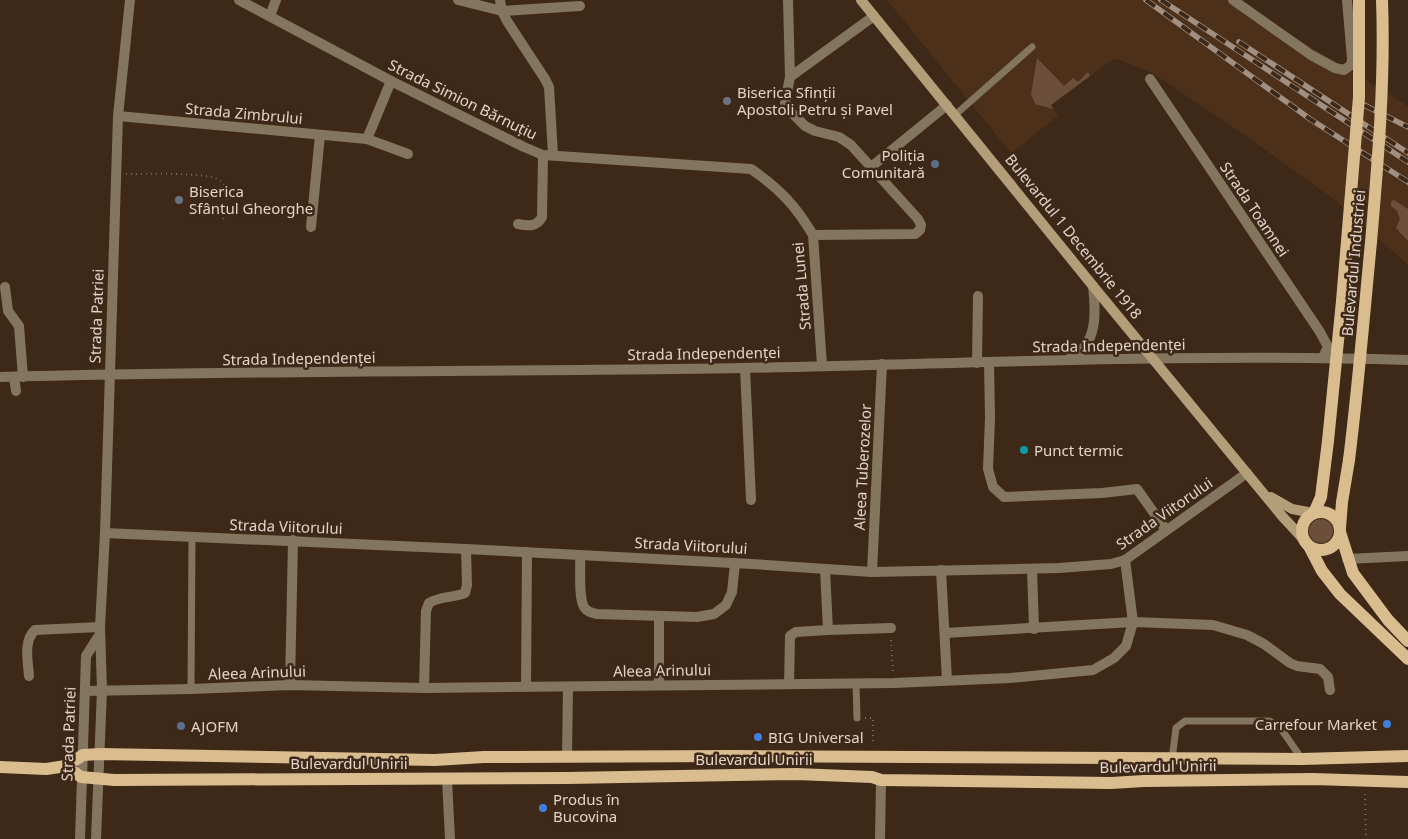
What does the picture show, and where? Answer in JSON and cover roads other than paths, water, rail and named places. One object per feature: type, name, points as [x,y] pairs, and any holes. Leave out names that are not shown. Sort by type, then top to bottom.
[{"type":"main road","name":"Bulevardul 1 Decembrie 1918","points":[[861,0],[1093,286],[1308,544],[1322,571],[1340,594],[1408,659]]},
{"type":"main road","name":"Bulevardul Industriei","points":[[1314,513],[1321,497],[1339,339],[1359,97],[1359,0]]},
{"type":"main road","name":"Bulevardul Industriei","points":[[1340,530],[1358,382],[1379,146],[1383,73],[1382,0]]},
{"type":"main road","name":"Bulevardul 1 Decembrie 1918","points":[[1262,491],[1292,510],[1314,513]]},
{"type":"main road","points":[[1340,530],[1339,538],[1331,547],[1320,550],[1308,544],[1303,538],[1302,528],[1306,520],[1314,513],[1324,512],[1333,516],[1340,530],[1345,544],[1353,573],[1388,620],[1408,642]]},
{"type":"main road","name":"Bulevardul Unirii","points":[[83,755],[435,760],[484,757],[1302,759],[1406,754]]},
{"type":"main road","points":[[0,767],[46,769],[66,766],[83,755]]},
{"type":"main road","points":[[66,766],[81,778]]},
{"type":"main road","name":"Bulevardul Unirii","points":[[81,778],[114,780],[447,779],[796,774],[872,777],[881,780],[1112,783],[1313,779],[1408,782]]},
{"type":"street","name":"Strada Patriei","points":[[96,839],[102,690],[100,630],[105,534],[118,116],[130,0]]},
{"type":"street","name":"Strada Simion Bărnuțiu","points":[[239,0],[391,81],[524,147],[548,155],[751,169]]},
{"type":"street","points":[[270,16],[276,0]]},
{"type":"street","points":[[458,0],[502,11],[580,6]]},
{"type":"street","points":[[500,0],[502,11],[546,79],[549,87],[548,155],[542,217],[539,222],[530,226],[518,224]]},
{"type":"street","points":[[788,0],[790,77],[785,102],[788,109],[805,126],[815,131],[839,137],[851,145],[918,219],[921,225],[920,230],[915,234],[813,235]]},
{"type":"street","points":[[1233,0],[1311,55],[1338,69],[1344,70],[1351,65],[1352,47],[1347,0]]},
{"type":"street","points":[[790,77],[874,16]]},
{"type":"street","name":"Strada Toamnei","points":[[1150,79],[1320,332],[1328,347],[1324,357]]},
{"type":"street","points":[[367,139],[391,81]]},
{"type":"street","points":[[871,167],[947,105]]},
{"type":"street","name":"Strada Zimbrului","points":[[118,116],[367,139],[408,154]]},
{"type":"street","points":[[311,227],[320,135]]},
{"type":"street","name":"Strada Lunei","points":[[751,169],[773,184],[788,200],[813,235],[822,365]]},
{"type":"street","points":[[1069,359],[1082,350],[1091,334],[1095,314],[1093,286]]},
{"type":"street","points":[[5,287],[8,311],[19,326],[16,391]]},
{"type":"street","points":[[977,363],[978,296]]},
{"type":"street","name":"Strada Independenței","points":[[0,377],[745,368],[989,363],[1069,359],[1324,357],[1408,360]]},
{"type":"street","points":[[989,363],[990,418],[988,469],[994,487],[1004,497],[1138,490],[1166,530]]},
{"type":"street","name":"Aleea Tuberozelor","points":[[872,572],[882,364]]},
{"type":"street","points":[[745,368],[751,500]]},
{"type":"street","name":"Strada Viitorului","points":[[105,534],[293,540],[872,572],[1032,569],[1111,564],[1125,560],[1247,473]]},
{"type":"street","points":[[290,685],[293,540]]},
{"type":"street","points":[[424,688],[426,611],[429,603],[437,598],[456,597],[465,593],[467,585],[466,549]]},
{"type":"street","points":[[526,687],[527,552]]},
{"type":"street","points":[[580,555],[581,598],[584,607],[590,612],[598,614],[659,617],[697,617],[714,614],[726,605],[732,592],[735,563]]},
{"type":"street","points":[[1348,560],[1408,556]]},
{"type":"street","name":"Aleea Arinului","points":[[85,691],[290,685],[424,688],[856,683],[1010,678],[1092,670],[1114,658],[1126,646],[1133,622],[1125,560]]},
{"type":"street","points":[[824,569],[828,630]]},
{"type":"street","points":[[1032,569],[1034,629]]},
{"type":"street","points":[[942,570],[947,680]]},
{"type":"street","points":[[659,617],[659,685]]},
{"type":"street","points":[[945,633],[1133,622],[1213,625],[1232,630],[1264,644],[1290,663],[1320,668],[1328,677],[1330,690]]},
{"type":"street","points":[[788,684],[790,636],[796,632],[891,628]]},
{"type":"street","points":[[29,676],[28,641],[30,634],[35,630],[100,630]]},
{"type":"street","name":"Strada Patriei","points":[[80,839],[86,656],[100,630]]},
{"type":"street","points":[[568,687],[568,757]]},
{"type":"street","points":[[447,779],[450,839]]},
{"type":"street","points":[[880,839],[881,780]]},
{"type":"lane","points":[[955,114],[1032,47]]},
{"type":"lane","points":[[190,689],[192,537]]},
{"type":"lane","points":[[856,683],[857,718]]},
{"type":"lane","points":[[1172,759],[1176,728],[1185,721],[1269,721],[1279,726],[1302,759]]},
{"type":"railway","points":[[1146,0],[1310,119],[1408,182]]},
{"type":"railway","points":[[1161,0],[1408,162]]},
{"type":"railway","points":[[1239,42],[1408,153]]},
{"type":"railway","points":[[1364,105],[1408,127]]},
{"type":"place","name":"Biserica Sfinții Apostoli Petru și Pavel","points":[[727,101]]},
{"type":"place","name":"Poliția Comunitară","points":[[935,164]]},
{"type":"place","name":"Biserica Sfântul Gheorghe","points":[[179,200]]},
{"type":"place","name":"Punct termic","points":[[1024,450]]},
{"type":"place","name":"Carrefour Market","points":[[1387,724]]},
{"type":"place","name":"AJOFM","points":[[181,726]]},
{"type":"place","name":"BIG Universal","points":[[758,737]]},
{"type":"place","name":"Produs în Bucovina","points":[[543,808]]}]
